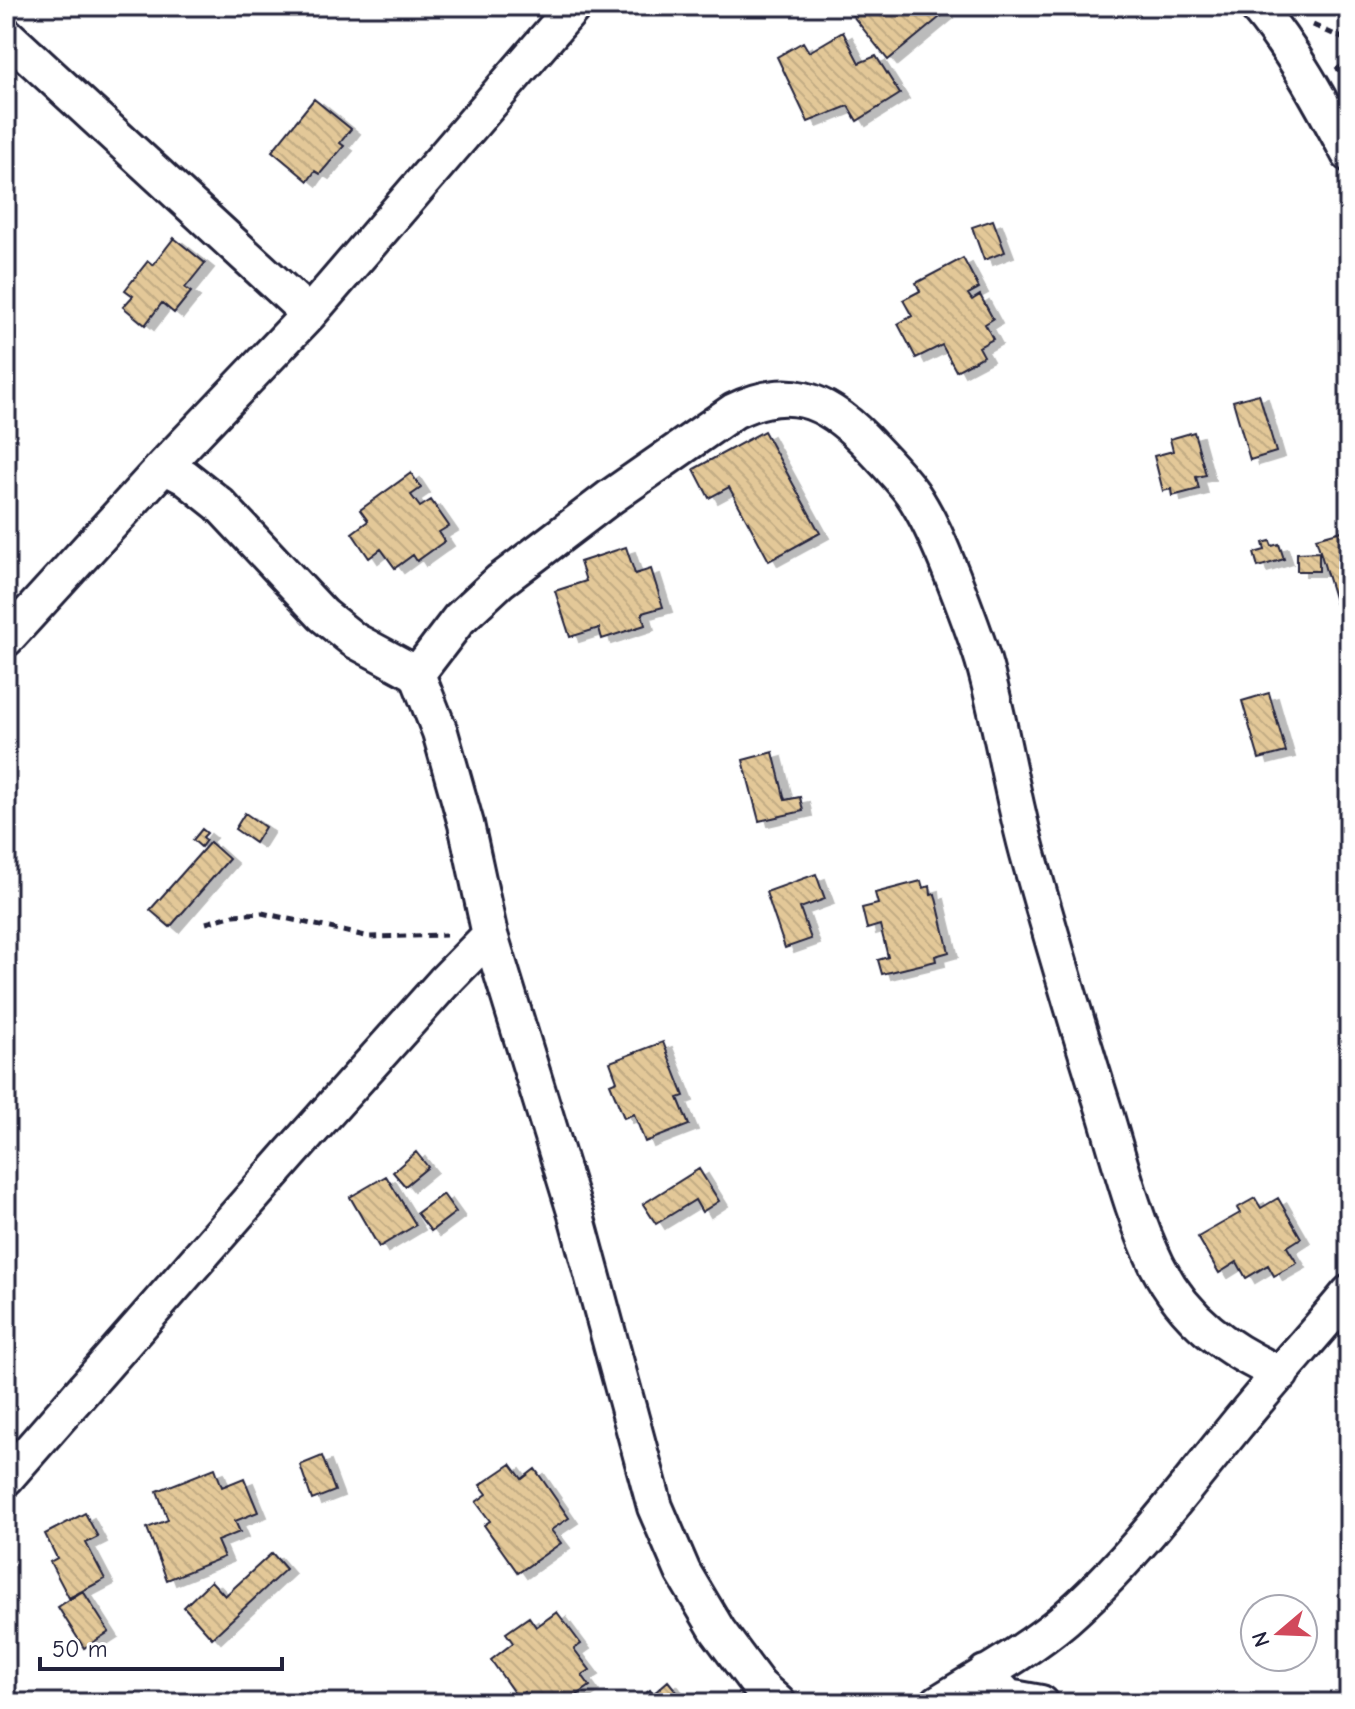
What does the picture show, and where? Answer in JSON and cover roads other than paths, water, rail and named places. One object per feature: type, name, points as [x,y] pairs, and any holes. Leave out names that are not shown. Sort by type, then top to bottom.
[{"type":"street","points":[[6,639],[164,466],[309,314],[574,6]]},
{"type":"street","points":[[1256,6],[1312,85],[1349,154]]},
{"type":"street","points":[[6,35],[309,314]]},
{"type":"street","points":[[417,674],[459,619],[500,581],[609,498],[734,411],[757,400],[785,396],[808,401],[847,422],[912,494],[939,543],[960,596],[983,661],[1021,829],[1069,999],[1136,1215],[1158,1267],[1196,1320],[1223,1344],[1281,1374]]},
{"type":"street","points":[[164,466],[185,477],[219,504],[323,615],[354,640],[417,674],[440,732],[466,824],[486,940],[576,1215],[655,1507],[683,1572],[718,1631],[759,1686],[778,1703]]},
{"type":"street","points":[[6,1478],[300,1142],[486,940]]},
{"type":"street","points":[[1002,1691],[1029,1647],[1101,1583],[1193,1481],[1235,1426],[1349,1293]]},
{"type":"street","points":[[938,1703],[1002,1691],[1041,1703]]}]
